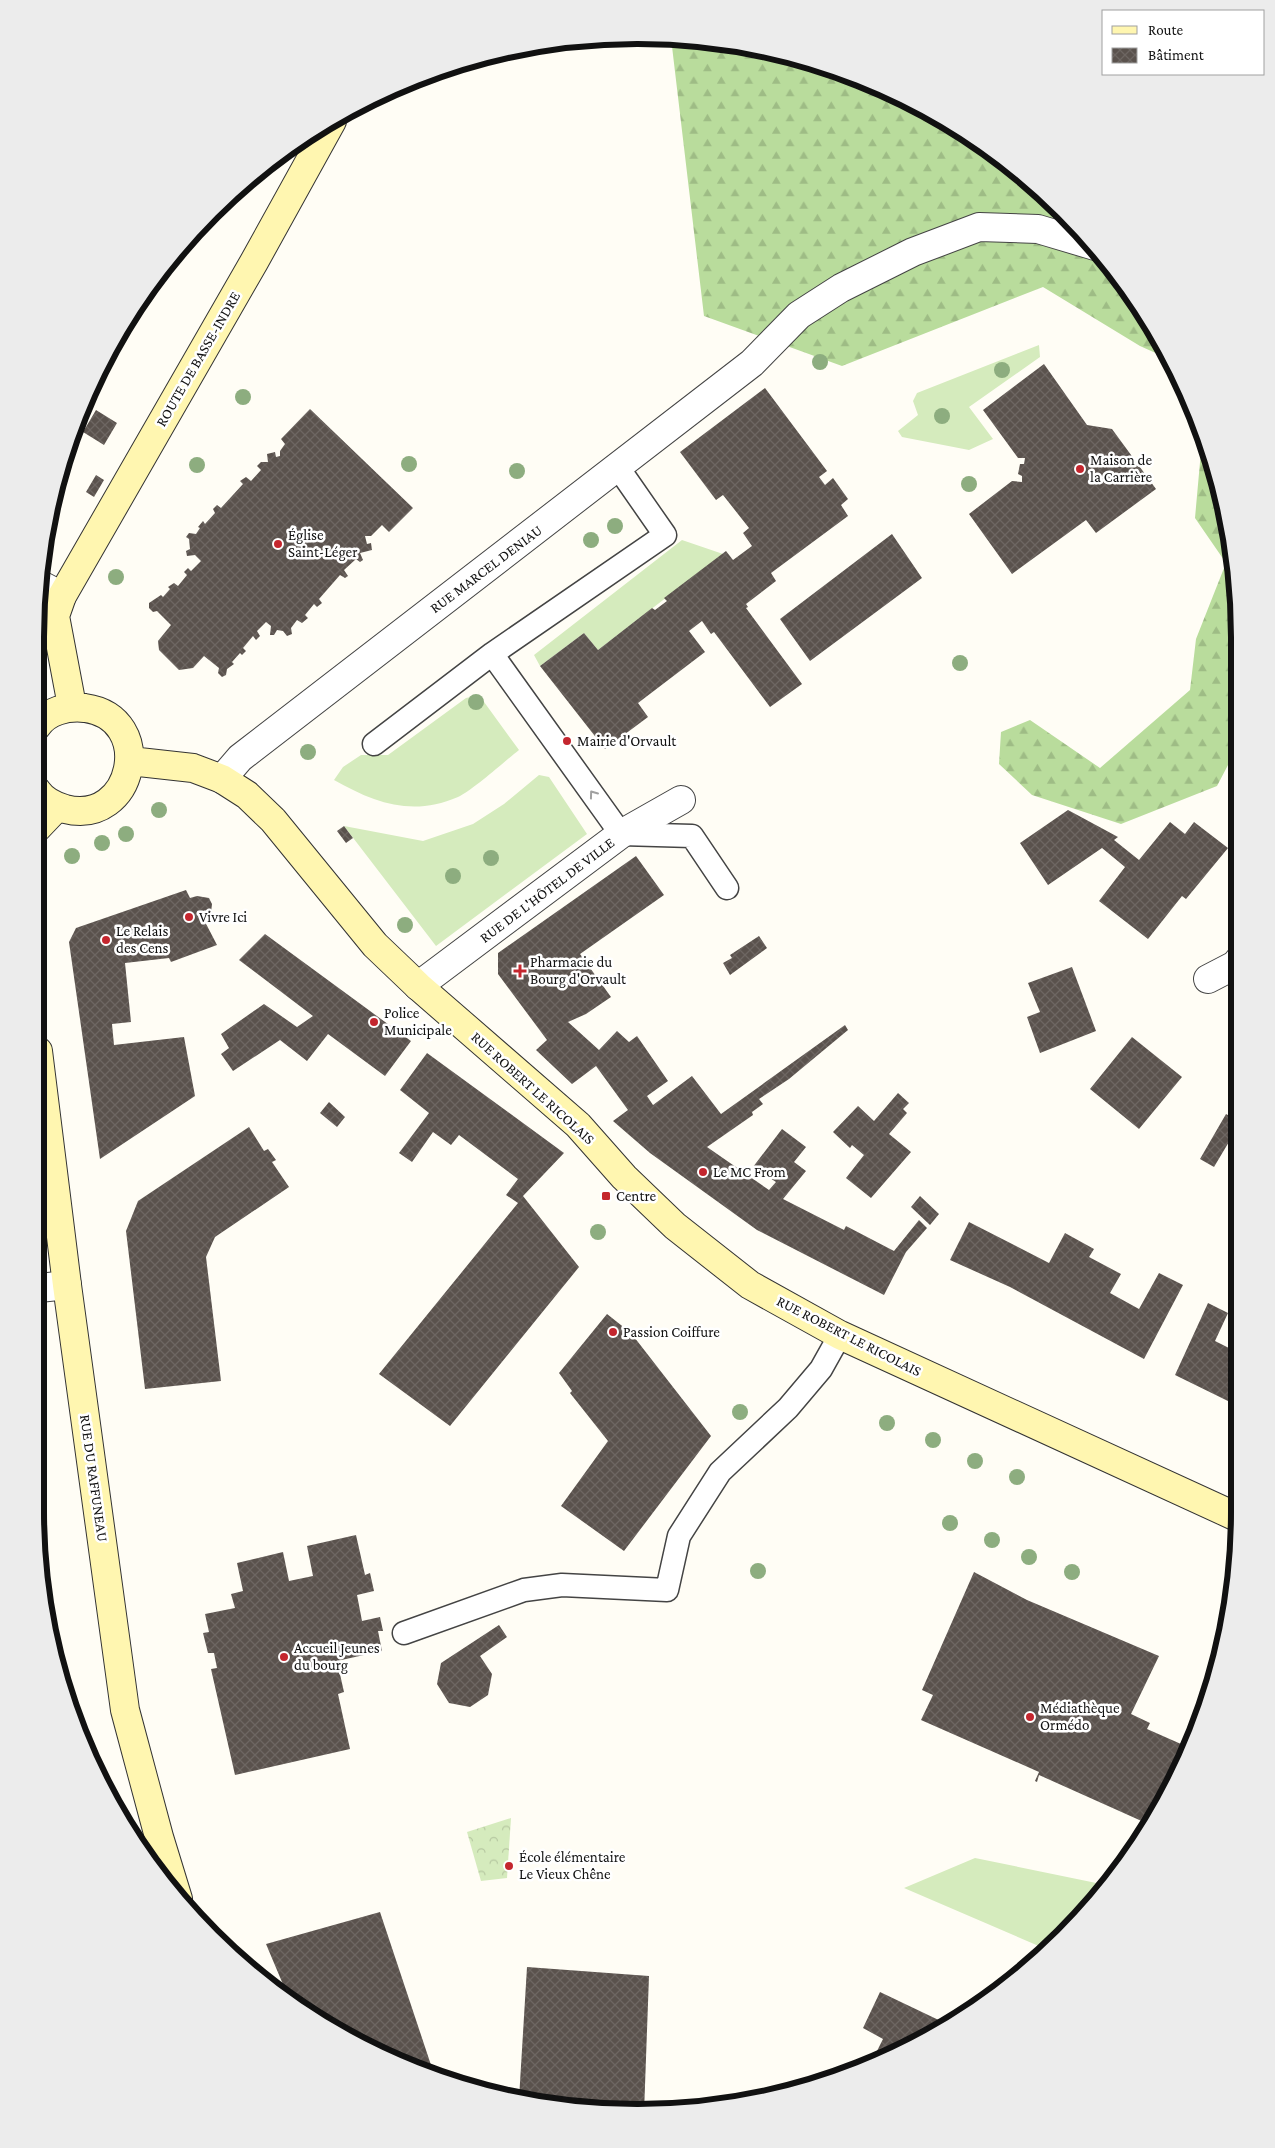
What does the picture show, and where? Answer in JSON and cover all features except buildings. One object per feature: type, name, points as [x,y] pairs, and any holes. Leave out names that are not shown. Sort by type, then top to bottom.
[{"type":"main road","name":"ROUTE DE BASSE-INDRE","points":[[72,706],[50,590],[254,262],[325,133]]},
{"type":"main road","points":[[44,720],[54,712],[72,706],[95,709],[114,720],[126,739],[130,761],[127,778],[106,803],[73,811],[47,799]]},
{"type":"main road","name":"RUE ROBERT LE RICOLAIS","points":[[130,761],[193,768],[222,779],[247,795],[273,820],[374,945],[418,986],[578,1125],[624,1177],[675,1226],[750,1285],[840,1335],[1231,1514]]},
{"type":"main road","name":"RUE DU RAFFUNEAU","points":[[44,1099],[67,1285],[125,1710],[172,1879]]},
{"type":"street","name":"RUE MARCEL DENIAU","points":[[222,779],[240,758],[553,518],[616,466],[752,363],[798,315],[842,288],[913,252],[980,227],[1038,229],[1080,241]]},
{"type":"street","name":"RUE DE L'HÔTEL DE VILLE","points":[[418,986],[621,834],[681,800]]},
{"type":"street","points":[[1208,979],[1231,967]]},
{"type":"street","points":[[44,1287],[67,1285]]},
{"type":"lane","points":[[374,744],[492,654],[665,535],[616,466]]},
{"type":"lane","points":[[492,654],[621,834],[692,836],[727,888]]},
{"type":"lane","points":[[404,1633],[524,1590],[562,1585],[667,1590],[679,1536],[720,1472],[788,1408],[821,1369],[840,1335]]},
{"type":"green space","points":[[672,45],[753,55],[828,75],[865,89],[934,123],[999,166],[1057,218],[1109,276],[1159,355],[1140,346],[1043,287],[842,366],[704,316]]},
{"type":"green space","points":[[1039,345],[1040,357],[969,407],[993,439],[969,450],[902,437],[898,431],[918,415],[913,401],[917,393]]},
{"type":"green space","points":[[1201,451],[1220,522],[1226,560],[1230,599],[1231,759],[1217,786],[1121,824],[1032,795],[999,764],[1001,732],[1030,720],[1100,768],[1190,690],[1196,639],[1226,563],[1195,518]]},
{"type":"green space","points":[[682,540],[723,554],[598,650],[584,633],[540,666],[534,655]]},
{"type":"green space","points":[[479,695],[519,750],[480,782],[458,797],[425,806],[394,805],[364,795],[334,780],[343,767],[361,755],[388,755],[466,698]]},
{"type":"green space","points":[[539,775],[549,777],[587,834],[436,946],[344,826],[423,841],[473,824],[504,804]]},
{"type":"green space","points":[[511,1818],[507,1878],[481,1881],[467,1832]]},
{"type":"green space","points":[[975,1858],[1099,1884],[1040,1947],[904,1888]]},
{"type":"place","name":"Maison de la Carrière","points":[[1080,469]]},
{"type":"place","name":"Église Saint-Léger","points":[[278,544]]},
{"type":"place","name":"Mairie d'Orvault","points":[[567,741]]},
{"type":"place","name":"Vivre Ici","points":[[189,917]]},
{"type":"place","name":"Le Relais des Cens","points":[[106,940]]},
{"type":"place","name":"Pharmacie du Bourg d'Orvault","points":[[520,971]]},
{"type":"place","name":"Police Municipale","points":[[374,1022]]},
{"type":"place","name":"Le MC From","points":[[703,1172]]},
{"type":"place","name":"Centre","points":[[606,1196]]},
{"type":"place","name":"Passion Coiffure","points":[[613,1332]]},
{"type":"place","name":"Accueil Jeunes du bourg","points":[[284,1657]]},
{"type":"place","name":"Médiathèque Ormédo","points":[[1030,1717]]},
{"type":"place","name":"École élémentaire Le Vieux Chêne","points":[[509,1866]]}]
